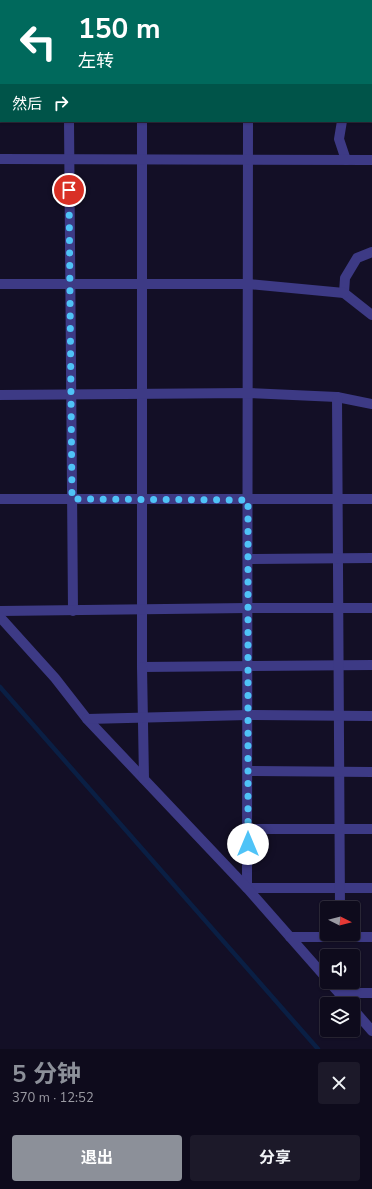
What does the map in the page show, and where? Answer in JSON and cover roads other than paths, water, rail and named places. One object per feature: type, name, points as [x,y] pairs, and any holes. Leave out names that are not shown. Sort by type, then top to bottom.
[{"type":"lane","points":[[70,122],[69,159],[73,611]]},
{"type":"lane","points":[[142,122],[142,667],[144,779]]},
{"type":"lane","points":[[248,122],[248,888]]},
{"type":"lane","points":[[342,122],[339,139],[346,160]]},
{"type":"lane","points":[[0,159],[372,160]]},
{"type":"lane","points":[[344,293],[345,278],[357,258],[372,252]]},
{"type":"lane","points":[[0,284],[248,284],[344,293],[372,315]]},
{"type":"lane","points":[[0,395],[248,393],[337,397],[372,404]]},
{"type":"lane","points":[[337,397],[340,901]]},
{"type":"lane","points":[[0,498],[248,500],[372,499]]},
{"type":"lane","points":[[248,559],[372,558]]},
{"type":"lane","points":[[0,611],[372,608]]},
{"type":"lane","points":[[0,617],[55,678],[87,719],[248,888],[320,971]]},
{"type":"lane","points":[[142,667],[372,665]]},
{"type":"lane","points":[[87,719],[248,715],[372,716]]},
{"type":"lane","points":[[248,771],[372,772]]},
{"type":"lane","points":[[248,829],[372,829]]},
{"type":"lane","points":[[248,888],[372,888]]},
{"type":"lane","points":[[290,937],[320,936]]},
{"type":"lane","points":[[360,937],[372,937]]},
{"type":"lane","points":[[335,989],[343,997]]},
{"type":"lane","points":[[339,993],[372,993]]},
{"type":"lane","points":[[360,1017],[372,1031]]},
{"type":"waterway","points":[[0,687],[318,1049]]}]
